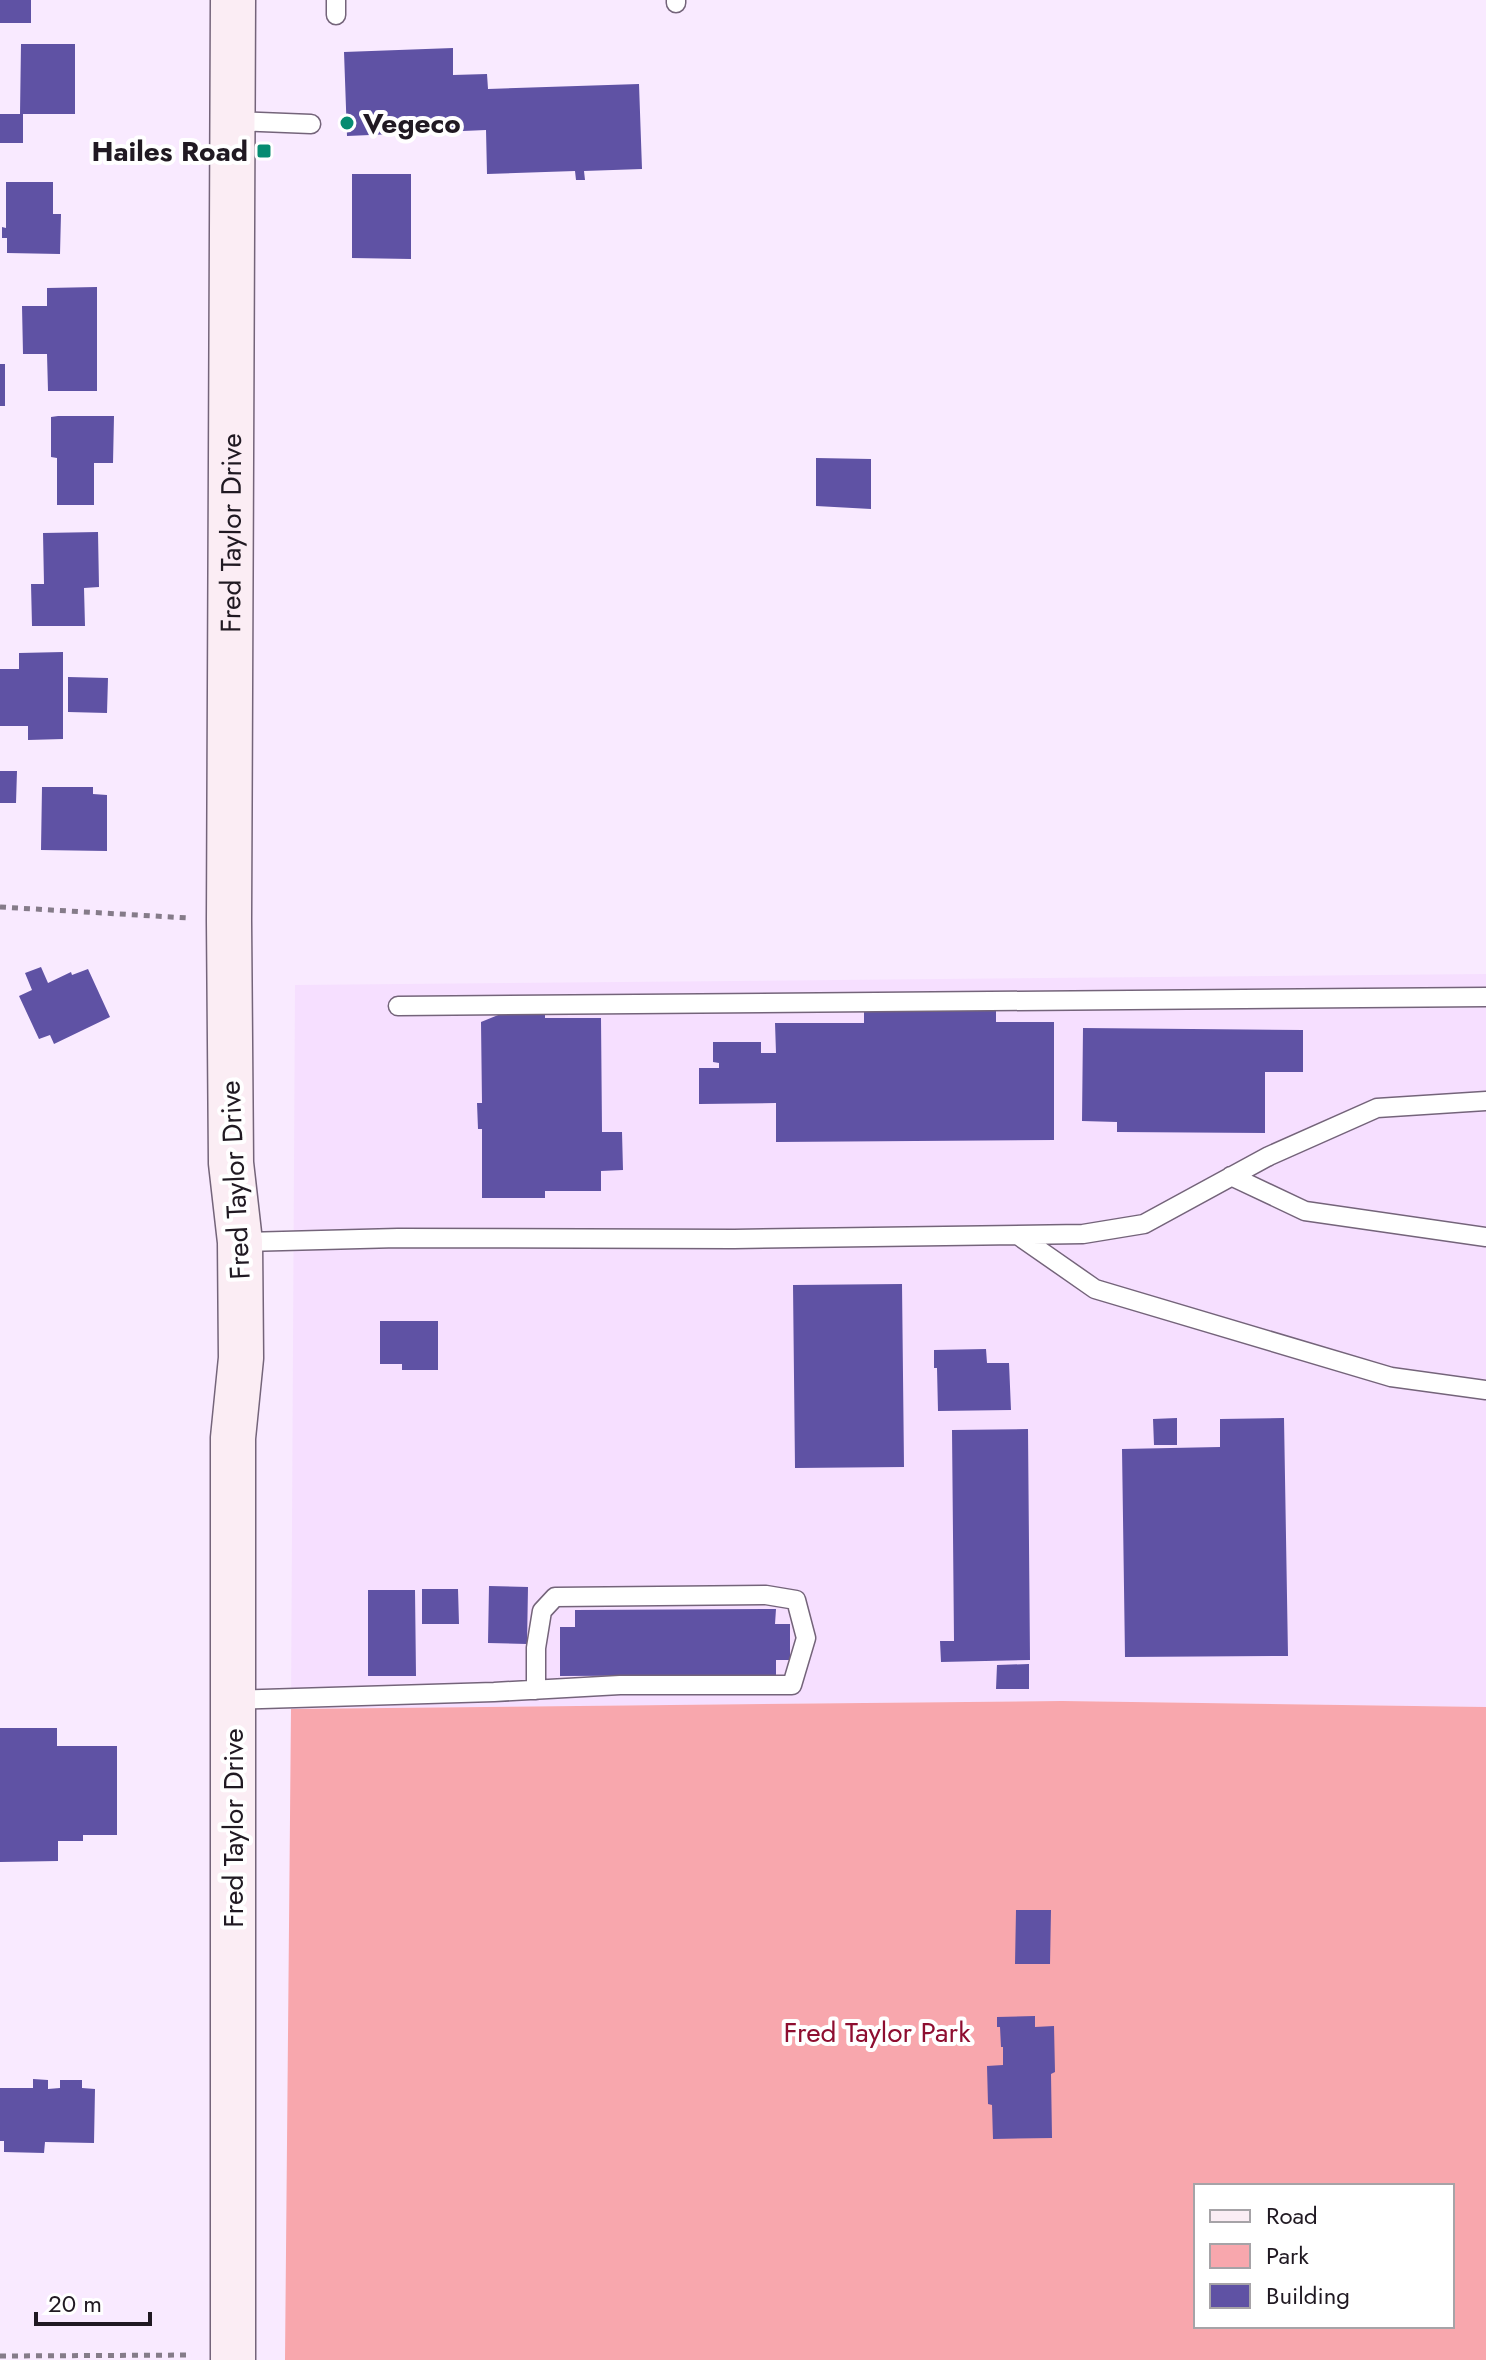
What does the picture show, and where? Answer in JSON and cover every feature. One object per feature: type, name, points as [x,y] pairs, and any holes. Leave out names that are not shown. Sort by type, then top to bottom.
[{"type":"main road","name":"Fred Taylor Drive","points":[[233,0],[229,921],[231,1163],[240,1242],[241,1358],[233,1438],[233,2357]]},
{"type":"lane","points":[[233,121],[311,124]]},
{"type":"lane","points":[[398,1006],[1486,997]]},
{"type":"lane","points":[[240,1242],[398,1238],[734,1239],[1083,1234],[1144,1224],[1269,1156],[1377,1108],[1486,1101]]},
{"type":"lane","points":[[1231,1176],[1305,1211],[1486,1237]]},
{"type":"lane","points":[[1019,1236],[1095,1289],[1391,1377],[1486,1390]]},
{"type":"lane","points":[[233,1700],[536,1690],[620,1685],[792,1685],[806,1638],[796,1600],[766,1595],[555,1597],[542,1611],[536,1648],[536,1690]]},
{"type":"path","points":[[0,907],[229,921]]},
{"type":"path","points":[[0,2356],[233,2357]]},
{"type":"shaded area","points":[[1486,974],[1486,1707],[1062,1701],[291,1709],[295,985]]},
{"type":"green space","name":"Fred Taylor Park","points":[[1062,1701],[1486,1707],[1486,2360],[285,2360],[291,1709]]},
{"type":"building","points":[[0,0],[31,0],[31,23],[0,23]]},
{"type":"building","points":[[21,44],[75,44],[75,114],[20,114]]},
{"type":"building","points":[[453,48],[453,75],[487,74],[488,89],[639,84],[642,169],[584,171],[585,180],[576,180],[575,171],[487,174],[486,130],[347,136],[344,52]]},
{"type":"building","points":[[0,114],[23,114],[23,143],[0,143]]},
{"type":"building","points":[[352,174],[411,174],[411,259],[352,258]]},
{"type":"building","points":[[6,182],[53,182],[53,214],[61,214],[60,254],[7,253],[7,238],[2,238],[2,227],[6,228]]},
{"type":"building","points":[[97,287],[97,391],[48,391],[47,354],[23,354],[22,306],[47,306],[47,288]]},
{"type":"building","points":[[0,364],[5,364],[5,406],[0,406]]},
{"type":"building","points":[[114,416],[113,463],[94,463],[94,505],[57,505],[57,458],[51,457],[51,417]]},
{"type":"building","points":[[816,458],[871,459],[871,509],[816,506]]},
{"type":"building","points":[[98,532],[99,587],[84,588],[85,626],[32,626],[31,584],[44,584],[43,533]]},
{"type":"building","points":[[63,652],[63,739],[28,740],[28,726],[0,726],[0,669],[19,669],[19,653]]},
{"type":"building","points":[[68,677],[108,678],[107,713],[68,712]]},
{"type":"building","points":[[0,771],[17,771],[16,803],[0,803]]},
{"type":"building","points":[[42,787],[93,787],[93,794],[107,795],[107,851],[41,850]]},
{"type":"building","points":[[41,967],[48,983],[71,972],[72,975],[88,969],[110,1017],[54,1044],[50,1035],[39,1039],[19,996],[32,990],[25,973]]},
{"type":"building","points":[[996,1009],[996,1022],[1054,1022],[1054,1140],[776,1142],[776,1103],[699,1104],[699,1068],[719,1068],[719,1063],[713,1062],[713,1042],[761,1042],[761,1053],[776,1053],[775,1023],[864,1023],[864,1010]]},
{"type":"building","points":[[508,1011],[545,1011],[545,1018],[601,1018],[602,1132],[622,1132],[623,1170],[601,1171],[601,1191],[545,1191],[545,1198],[482,1198],[482,1129],[478,1129],[477,1103],[482,1103],[481,1022]]},
{"type":"building","points":[[1083,1028],[1303,1030],[1303,1072],[1265,1072],[1265,1133],[1117,1132],[1117,1122],[1082,1121]]},
{"type":"building","points":[[902,1284],[904,1467],[795,1468],[793,1285]]},
{"type":"building","points":[[380,1321],[438,1321],[438,1370],[402,1370],[402,1364],[380,1364]]},
{"type":"building","points":[[986,1349],[987,1363],[1009,1363],[1011,1410],[938,1411],[934,1350]]},
{"type":"building","points":[[1177,1418],[1177,1445],[1154,1445],[1153,1419]]},
{"type":"building","points":[[1284,1418],[1288,1656],[1125,1657],[1122,1449],[1220,1447],[1220,1419]]},
{"type":"building","points":[[1028,1429],[1030,1660],[941,1662],[940,1641],[954,1641],[952,1430]]},
{"type":"building","points":[[489,1586],[528,1587],[527,1644],[488,1643]]},
{"type":"building","points":[[422,1589],[458,1589],[459,1624],[422,1624]]},
{"type":"building","points":[[368,1590],[415,1590],[416,1676],[368,1676]]},
{"type":"building","points":[[776,1609],[775,1624],[790,1624],[790,1660],[776,1660],[776,1675],[560,1676],[560,1627],[575,1627],[575,1610]]},
{"type":"building","points":[[1029,1664],[1029,1689],[996,1689],[997,1665]]},
{"type":"building","points":[[0,1728],[57,1728],[57,1746],[117,1746],[117,1835],[83,1835],[83,1841],[58,1841],[58,1861],[0,1862]]},
{"type":"building","points":[[1016,1910],[1051,1910],[1050,1964],[1015,1964]]},
{"type":"building","points":[[1035,2016],[1035,2027],[1054,2026],[1052,2138],[993,2139],[987,2066],[1003,2065],[997,2017]]},
{"type":"building","points":[[33,2079],[48,2080],[48,2089],[60,2088],[60,2080],[82,2080],[82,2088],[95,2089],[94,2143],[45,2142],[44,2153],[4,2152],[4,2141],[0,2141],[0,2088],[33,2088]]},
{"type":"place","name":"Vegeco","points":[[347,123]]},
{"type":"place","name":"Hailes Road","points":[[264,151]]}]
